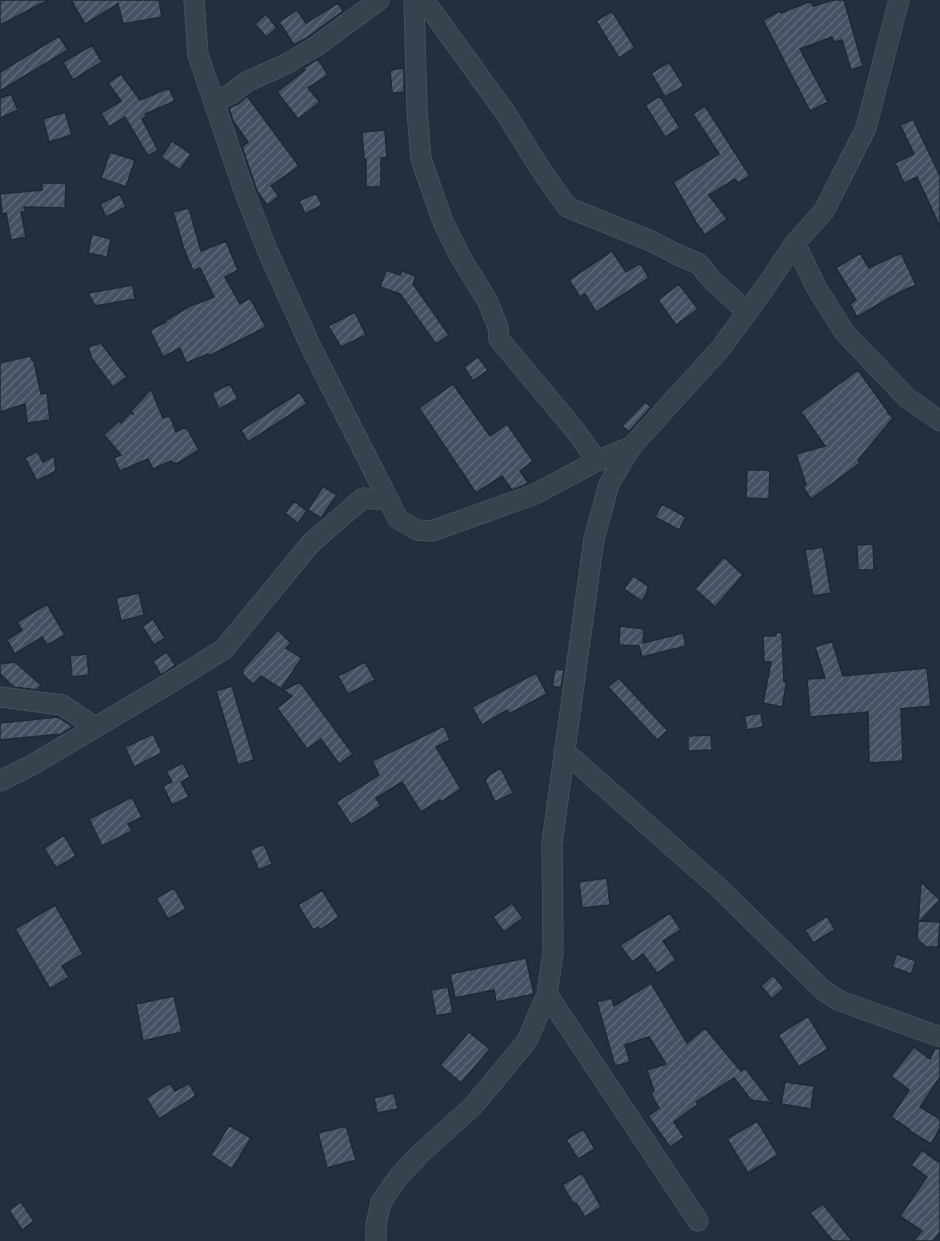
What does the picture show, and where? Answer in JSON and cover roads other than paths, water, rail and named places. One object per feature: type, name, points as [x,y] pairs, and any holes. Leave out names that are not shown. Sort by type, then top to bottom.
[{"type":"street","points":[[194,0],[198,55],[268,252],[311,347],[398,519],[417,530],[432,531],[535,494],[597,460],[631,447]]},
{"type":"street","points":[[215,107],[220,99],[231,94],[246,82],[286,64],[315,47],[379,0]]},
{"type":"street","points":[[414,0],[417,110],[421,159],[443,222],[461,258],[487,300],[498,327],[499,339],[597,460]]},
{"type":"street","points":[[424,0],[505,112],[567,207],[651,241],[699,264],[713,281],[747,312]]},
{"type":"street","points":[[376,1241],[376,1225],[381,1202],[400,1175],[422,1152],[473,1106],[526,1041],[547,994],[553,953],[552,843],[594,539],[609,484],[631,447],[721,348],[795,243],[824,211],[866,128],[899,0]]},
{"type":"street","points":[[795,243],[816,286],[845,333],[907,398],[940,421]]},
{"type":"street","points":[[0,781],[32,765],[224,649],[311,543],[363,498],[388,500]]},
{"type":"street","points":[[0,698],[62,705],[95,727]]},
{"type":"street","points":[[564,751],[719,888],[823,990],[838,1000],[940,1037]]},
{"type":"street","points":[[547,994],[698,1221]]}]
